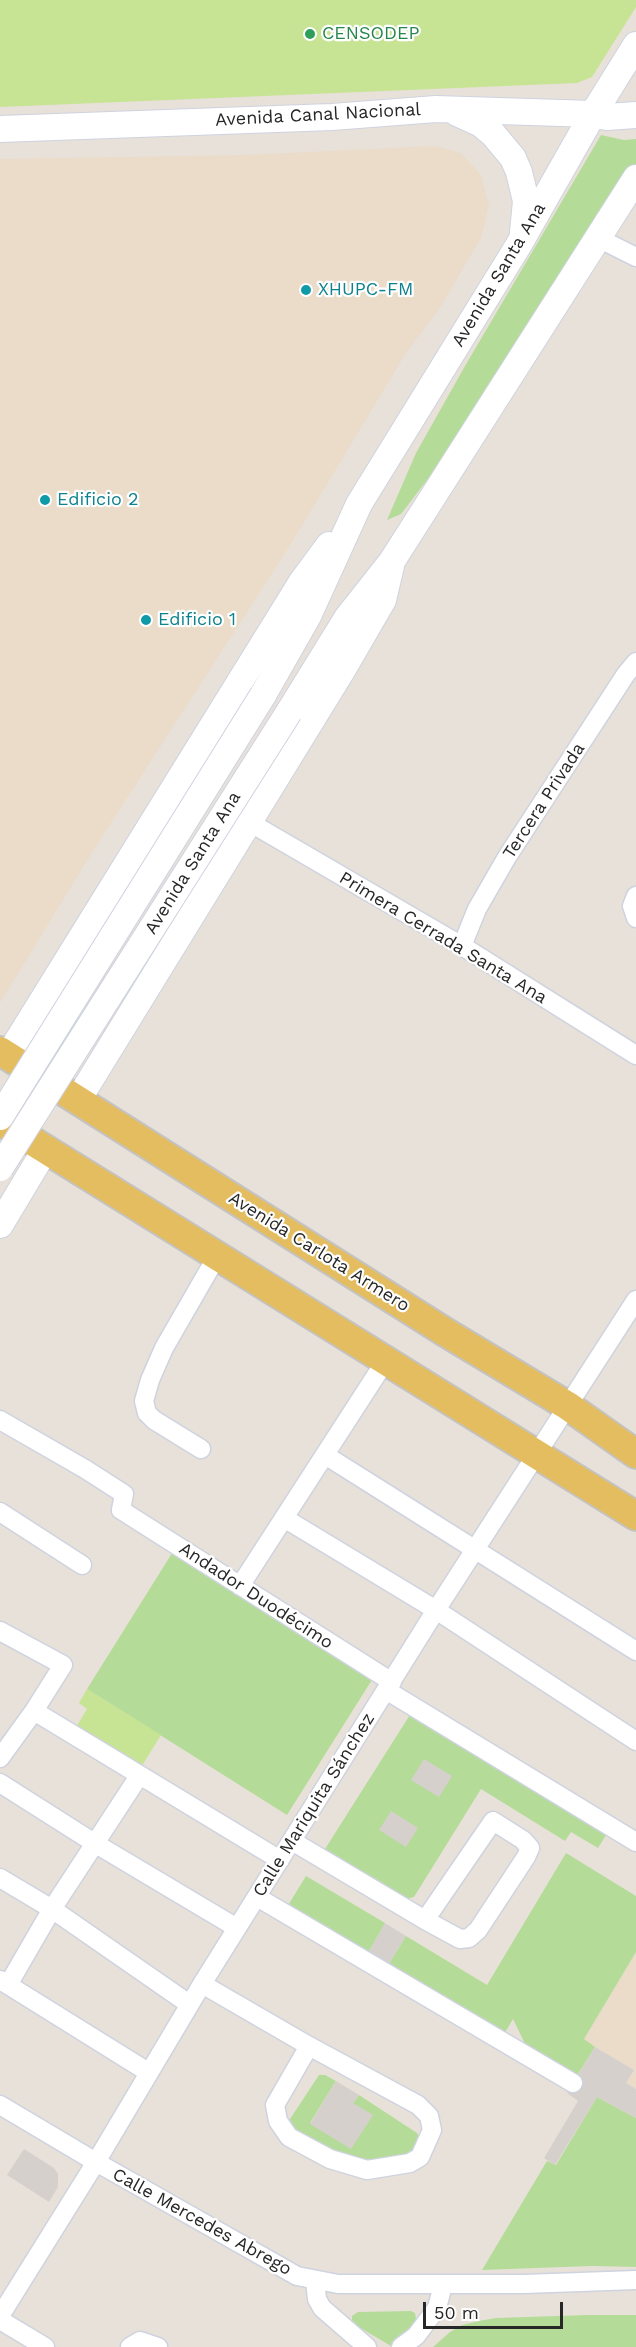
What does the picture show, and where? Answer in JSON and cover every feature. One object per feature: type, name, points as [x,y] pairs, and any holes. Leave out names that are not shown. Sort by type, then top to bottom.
[{"type":"main road","name":"Avenida Santa Ana","points":[[4,1054],[92,923],[301,583],[359,504],[518,246],[593,114],[636,45]]},
{"type":"main road","name":"Avenida Canal Nacional","points":[[0,129],[332,117],[436,108],[593,114],[607,117],[636,115]]},
{"type":"main road","points":[[436,108],[452,111],[481,124],[504,145],[513,158],[526,201],[523,231],[518,246]]},
{"type":"main road","name":"Avenida Santa Ana","points":[[0,1168],[347,618],[392,561],[636,178]]},
{"type":"main road","name":"Avenida Santa Ana","points":[[0,1119],[263,694],[308,616],[359,504]]},
{"type":"main road","name":"Avenida Santa Ana","points":[[78,1100],[163,965],[383,600],[392,561]]},
{"type":"main road","points":[[92,923],[88,932],[89,951],[92,960],[104,974],[121,982],[131,983],[149,978],[163,965]]},
{"type":"main road","name":"Avenida Carlota Armero","points":[[4,1054],[445,1332],[568,1406],[636,1454]]},
{"type":"main road","points":[[0,1119],[45,1150],[636,1516]]},
{"type":"main road","points":[[0,1225],[45,1150]]},
{"type":"main road","points":[[0,1197],[2,1208],[0,1221]]},
{"type":"street","points":[[598,238],[636,258]]},
{"type":"street","name":"Tercera Privada","points":[[462,946],[477,909],[507,857],[636,662]]},
{"type":"street","name":"Primera Cerrada Santa Ana","points":[[249,822],[462,946],[636,1055]]},
{"type":"street","points":[[636,896],[632,906],[636,918]]},
{"type":"street","points":[[201,1449],[154,1420],[147,1413],[144,1401],[150,1380],[164,1348],[217,1256]]},
{"type":"street","name":"Calle Mariquita Sánchez","points":[[0,2318],[96,2162],[189,2004],[436,1610],[636,1300]]},
{"type":"street","points":[[240,1586],[386,1360]]},
{"type":"street","name":"Andador Duodécimo","points":[[0,1420],[124,1494],[121,1510],[389,1686],[636,1842]]},
{"type":"street","points":[[325,1455],[636,1651]]},
{"type":"street","points":[[0,1512],[82,1565]]},
{"type":"street","points":[[284,1518],[436,1610],[636,1741]]},
{"type":"street","points":[[0,1631],[63,1665],[34,1711],[3,1750]]},
{"type":"street","points":[[34,1711],[280,1860]]},
{"type":"street","points":[[139,1776],[4,1982],[148,2072]]},
{"type":"street","points":[[0,1783],[96,1844],[237,1928]]},
{"type":"street","points":[[292,1841],[425,1920],[460,1939],[469,1938],[484,1921],[530,1848],[523,1840],[493,1821],[425,1920]]},
{"type":"street","points":[[0,1878],[52,1909],[189,2004]]},
{"type":"street","points":[[257,1897],[573,2083]]},
{"type":"street","points":[[202,1984],[418,2105],[429,2116],[432,2130],[420,2157],[410,2163],[367,2170],[330,2159],[289,2137],[278,2121],[275,2105],[309,2046]]},
{"type":"street","name":"Calle Mercedes Abrego","points":[[0,2105],[297,2276],[338,2284],[443,2285],[636,2280]]},
{"type":"street","points":[[315,2280],[316,2299],[322,2308],[367,2347]]},
{"type":"street","points":[[401,2347],[416,2336],[437,2308],[443,2285]]},
{"type":"street","points":[[0,2318],[45,2347]]},
{"type":"street","points":[[130,2347],[140,2341],[158,2347]]},
{"type":"shaded area","points":[[435,146],[461,153],[481,175],[489,206],[481,238],[441,306],[406,353],[291,544],[93,851],[0,1003],[0,159],[245,155]]},
{"type":"shaded area","points":[[424,1759],[452,1776],[439,1797],[411,1780]]},
{"type":"shaded area","points":[[391,1811],[418,1828],[406,1847],[379,1830]]},
{"type":"shaded area","points":[[385,1923],[406,1936],[384,1972],[364,1960]]},
{"type":"shaded area","points":[[636,1952],[636,2089],[626,2083],[634,2070],[583,2040]]},
{"type":"shaded area","points":[[595,2047],[634,2070],[626,2083],[636,2089],[636,2118],[597,2097],[555,2165],[544,2158],[578,2101],[567,2093]]},
{"type":"shaded area","points":[[336,2081],[359,2095],[353,2103],[373,2115],[351,2149],[310,2124]]},
{"type":"shaded area","points":[[24,2149],[54,2168],[58,2174],[58,2187],[49,2202],[7,2175]]},
{"type":"green space","name":"CENSODEP","points":[[0,0],[636,0],[636,7],[592,77],[577,83],[0,107]]},
{"type":"green space","points":[[601,135],[624,140],[636,139],[636,166],[463,433],[401,514],[387,520],[416,453]]},
{"type":"green space","points":[[174,1550],[375,1675],[287,1815],[87,1689]]},
{"type":"green space","points":[[87,1689],[161,1735],[138,1772],[73,1732],[87,1709],[79,1703]]},
{"type":"green space","points":[[413,1710],[608,1832],[598,1848],[571,1832],[565,1841],[481,1789],[414,1897],[406,1899],[325,1849]]},
{"type":"green space","points":[[566,1853],[636,1896],[636,1952],[584,2039],[595,2047],[575,2079],[530,2054],[513,2019],[503,2036],[387,1967],[406,1936],[487,1985]]},
{"type":"green space","points":[[306,1876],[385,1923],[367,1955],[287,1907]]},
{"type":"green space","points":[[319,2075],[325,2075],[336,2081],[310,2123],[353,2103],[359,2095],[417,2133],[420,2139],[417,2148],[406,2159],[373,2160],[354,2157],[315,2143],[293,2130],[290,2119]]},
{"type":"green space","points":[[597,2097],[636,2118],[636,2267],[592,2266],[482,2270],[547,2161],[556,2165]]},
{"type":"green space","points":[[411,2311],[415,2313],[416,2319],[404,2340],[391,2346],[352,2323],[352,2316],[358,2312]]},
{"type":"green space","points":[[636,2315],[636,2347],[433,2347],[462,2325],[479,2321],[496,2318]]},
{"type":"place","name":"CENSODEP","points":[[310,34]]},
{"type":"place","name":"XHUPC-FM","points":[[306,290]]},
{"type":"place","name":"Edificio 2","points":[[45,500]]},
{"type":"place","name":"Edificio 1","points":[[146,620]]}]
